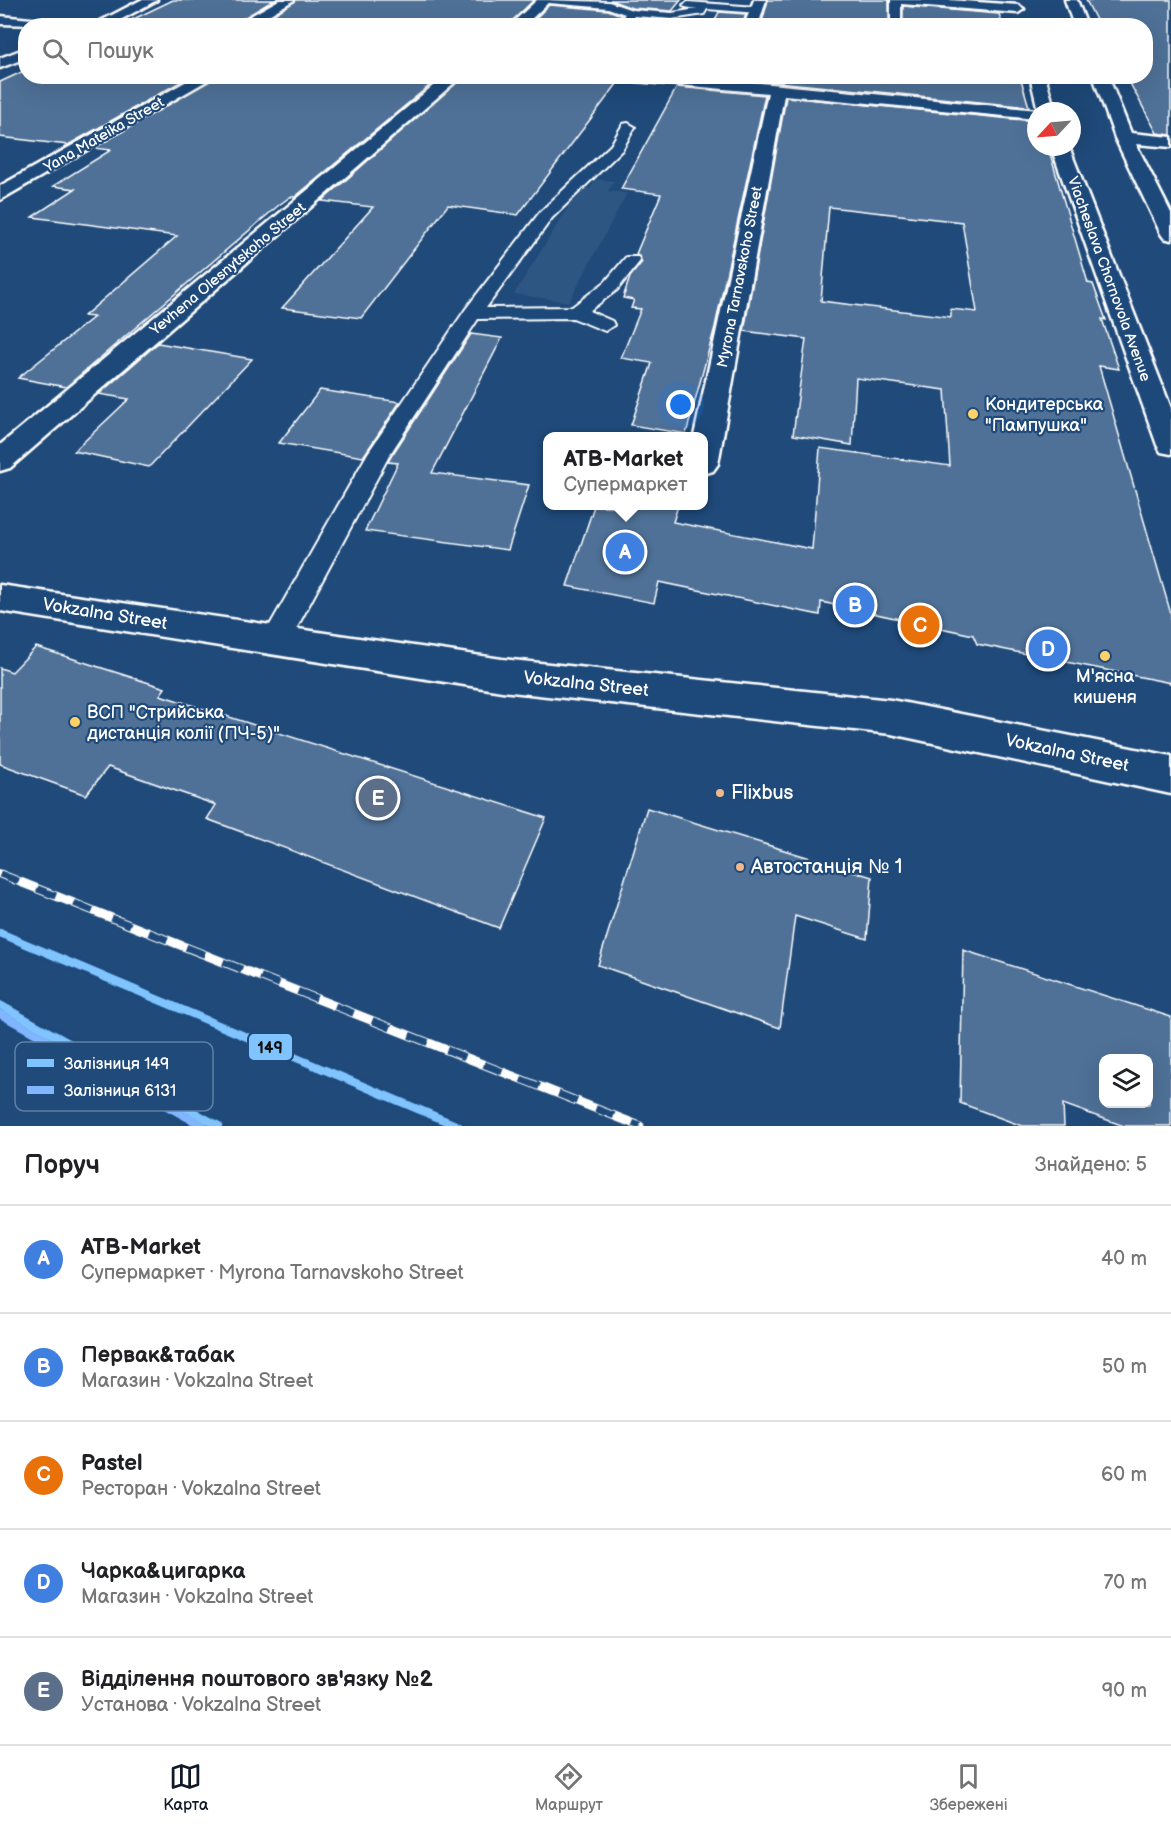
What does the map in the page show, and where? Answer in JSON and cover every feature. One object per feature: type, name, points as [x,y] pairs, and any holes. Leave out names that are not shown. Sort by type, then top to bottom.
[{"type":"street","points":[[114,18],[151,0]]},
{"type":"street","points":[[254,18],[288,0]]},
{"type":"street","points":[[524,18],[545,0]]},
{"type":"street","points":[[901,0],[1017,4]]},
{"type":"street","points":[[1071,0],[1078,18]]},
{"type":"street","points":[[0,20],[18,22]]},
{"type":"street","points":[[0,64],[18,56]]},
{"type":"street","name":"Yana Mateika Street","points":[[0,194],[194,84]]},
{"type":"street","name":"Yevhena Olesnytskoho Street","points":[[0,461],[446,84]]},
{"type":"street","points":[[746,84],[777,90],[1027,113]]},
{"type":"street","points":[[1039,84],[1044,102]]},
{"type":"street","points":[[1103,84],[1124,138],[1171,234]]},
{"type":"street","name":"Myrona Tarnavskoho Street","points":[[708,439],[777,90]]},
{"type":"street","points":[[1124,138],[1171,142]]},
{"type":"street","name":"Viacheslava Chornovola Avenue","points":[[1063,156],[1171,445]]},
{"type":"street","name":"Vokzalna Street","points":[[0,598],[502,675],[891,717],[1171,775]]},
{"type":"lane","points":[[549,0],[609,5],[631,13],[672,15],[700,12],[704,6]]},
{"type":"lane","points":[[896,0],[896,18]]},
{"type":"lane","points":[[682,5],[758,5]]},
{"type":"lane","points":[[627,18],[631,13]]},
{"type":"lane","points":[[276,640],[379,453],[472,314],[546,215],[617,147],[627,127]]},
{"type":"lane","points":[[576,312],[611,286],[632,261]]},
{"type":"lane","points":[[472,314],[576,312],[605,325]]},
{"type":"shaded area","points":[[596,179],[614,181],[608,191],[627,193],[569,302],[514,294],[580,188],[590,189]]},
{"type":"building","points":[[173,0],[274,0],[244,18],[136,18]]},
{"type":"building","points":[[296,0],[534,0],[515,18],[268,18]]},
{"type":"building","points":[[610,0],[681,0],[672,11],[632,8]]},
{"type":"building","points":[[768,0],[889,0],[889,18],[763,18]]},
{"type":"building","points":[[1086,0],[1171,0],[1171,135],[1157,133],[1130,84],[1153,84],[1153,18],[1095,18]]},
{"type":"building","points":[[549,5],[608,10],[621,15],[619,18],[536,18]]},
{"type":"building","points":[[903,6],[999,14],[1000,18],[903,18]]},
{"type":"building","points":[[719,12],[746,14],[745,18],[716,18]]},
{"type":"building","points":[[18,74],[18,84],[177,84],[68,145],[0,137],[0,82]]},
{"type":"building","points":[[203,84],[431,84],[295,197],[290,197],[279,205],[66,387],[18,378],[94,317],[84,316],[177,236],[32,217],[75,189],[53,186],[111,150],[94,148]]},
{"type":"building","points":[[455,84],[617,84],[518,215],[448,205],[361,318],[282,308],[373,207],[322,201]]},
{"type":"building","points":[[798,84],[1022,84],[1027,107]]},
{"type":"building","points":[[677,87],[765,95],[715,327],[687,432],[631,425],[652,363],[621,358],[641,309],[631,308],[634,300],[623,298],[630,277],[642,262],[636,254],[661,194],[621,189]]},
{"type":"building","points":[[786,97],[1027,120],[1027,156],[1051,156],[1088,283],[1093,284],[1106,320],[1102,319],[1119,369],[1099,366],[1171,614],[1171,683],[977,644],[973,635],[821,602],[820,615],[659,582],[654,603],[567,586],[593,510],[677,510],[673,522],[812,549],[820,448],[950,466],[945,390],[856,378],[852,445],[793,435],[806,339],[744,331]],"holes":[[[829,207],[962,222],[977,312],[951,309],[951,317],[821,301]]]},
{"type":"building","points":[[471,334],[502,338],[432,473],[529,485],[508,550],[365,531],[398,463],[388,462]]},
{"type":"building","points":[[158,343],[252,359],[149,467],[74,451],[129,399],[99,394]]},
{"type":"building","points":[[320,390],[400,402],[363,457],[279,443]]},
{"type":"building","points":[[36,647],[165,688],[160,695],[546,818],[499,928],[207,819],[216,805],[108,767],[86,795],[0,764],[0,668],[12,672]]},
{"type":"building","points":[[647,808],[872,877],[867,939],[795,916],[780,1028],[598,965]]},
{"type":"building","points":[[963,950],[1171,1017],[1171,1126],[1124,1126],[1063,1104],[1064,1126],[1022,1126],[960,1103]]},
{"type":"railway","points":[[0,874],[640,1126]]},
{"type":"rail line","name":"149","points":[[0,933],[458,1126]]},
{"type":"rail line","name":"149","points":[[0,1005],[67,1042]]},
{"type":"rail line","name":"6131","points":[[0,1014],[51,1042]]},
{"type":"rail line","name":"6131","points":[[176,1111],[203,1126]]},
{"type":"rail line","name":"149","points":[[192,1111],[219,1126]]},
{"type":"place","name":"Кондитерська \"Пампушка\"","points":[[973,414]]},
{"type":"place","name":"ATB-Market","points":[[625,552]]},
{"type":"place","name":"Первак&табак","points":[[855,605]]},
{"type":"place","name":"Pastel","points":[[920,625]]},
{"type":"place","name":"Чарка&цигарка","points":[[1048,649]]},
{"type":"place","name":"М'ясна кишеня","points":[[1105,656]]},
{"type":"place","name":"ВСП \"Стрийська дистанція колії (ПЧ-5)\"","points":[[75,722]]},
{"type":"place","name":"Flixbus","points":[[720,793]]},
{"type":"place","name":"Відділення поштового зв'язку №2","points":[[378,798]]},
{"type":"place","name":"Автостанція № 1","points":[[740,867]]}]
